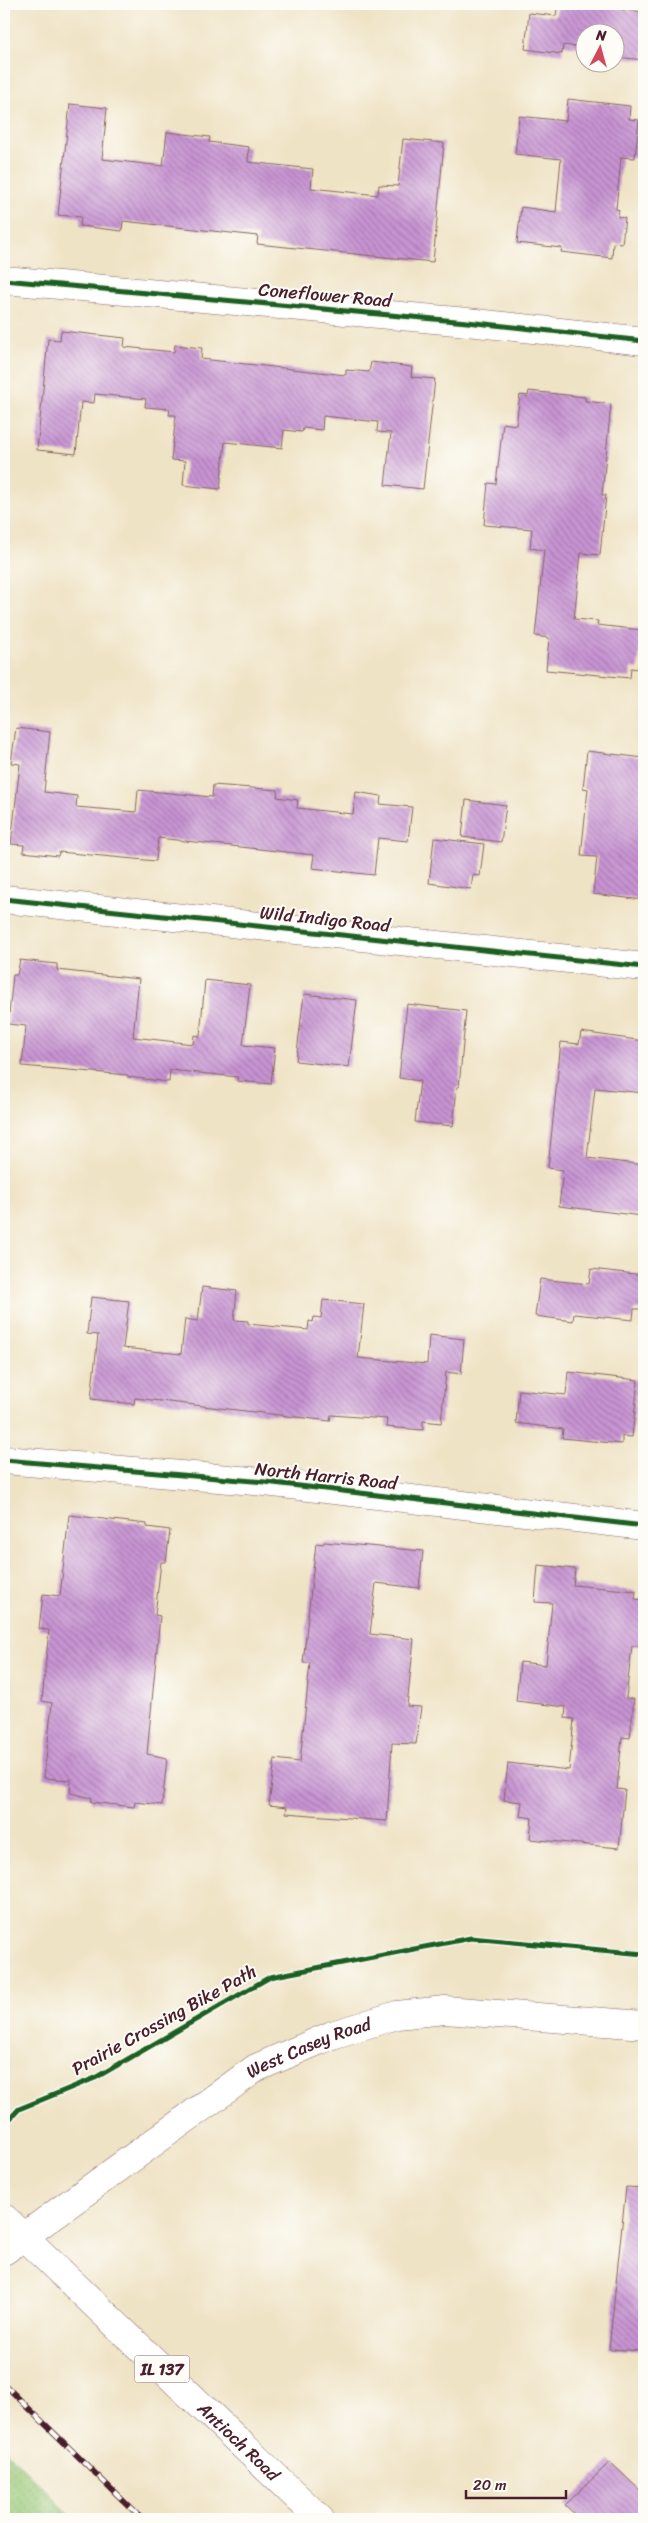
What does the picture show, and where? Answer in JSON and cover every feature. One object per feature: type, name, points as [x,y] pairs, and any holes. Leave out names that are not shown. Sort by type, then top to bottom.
[{"type":"street","name":"Coneflower Road","points":[[4,280],[644,340]]},
{"type":"street","name":"Wild Indigo Road","points":[[4,899],[644,967]]},
{"type":"street","name":"North Harris Road","points":[[4,1460],[265,1482],[644,1526]]},
{"type":"street","name":"West Casey Road","points":[[10,2235],[256,2068],[332,2035],[397,2015],[445,2010],[644,2025]]},
{"type":"street","name":"Antioch Road","points":[[10,2235],[320,2519]]},
{"type":"green space","points":[[4,2449],[74,2519],[4,2519]]},
{"type":"building","points":[[558,4],[618,4],[617,9],[644,12],[644,60],[626,58],[626,22],[576,22],[576,47],[563,45],[562,54],[525,49],[529,13],[556,16]]},
{"type":"building","points":[[568,99],[630,106],[629,119],[639,120],[635,158],[621,157],[616,209],[619,210],[618,217],[625,218],[622,244],[613,243],[612,258],[561,252],[562,248],[517,243],[521,207],[556,212],[561,159],[515,154],[519,116],[566,121]]},
{"type":"building","points":[[70,104],[107,108],[102,159],[163,166],[167,132],[210,137],[209,142],[249,147],[248,162],[313,169],[311,188],[378,195],[379,185],[398,186],[403,139],[444,143],[433,262],[257,244],[258,236],[123,221],[122,231],[80,226],[81,217],[58,215]]},
{"type":"building","points":[[61,331],[125,338],[124,347],[174,352],[175,345],[202,348],[201,359],[346,375],[346,370],[369,372],[371,362],[412,367],[411,377],[435,379],[423,489],[385,485],[391,433],[377,432],[378,422],[323,416],[322,430],[303,428],[302,432],[284,430],[282,448],[225,442],[220,489],[183,485],[185,461],[171,460],[176,415],[169,415],[170,409],[145,407],[146,399],[95,394],[94,403],[81,402],[76,454],[37,450],[48,339],[60,340]]},
{"type":"building","points":[[529,391],[585,397],[585,401],[611,404],[602,495],[606,495],[600,555],[581,553],[574,619],[598,621],[597,625],[642,630],[638,669],[631,668],[630,678],[546,670],[549,638],[535,636],[544,550],[530,548],[532,529],[484,525],[488,483],[496,484],[503,423],[516,425],[520,395],[528,396]]},
{"type":"building","points":[[16,728],[50,732],[44,792],[77,796],[76,807],[136,812],[138,790],[212,797],[213,785],[278,790],[277,797],[298,800],[297,808],[353,814],[356,792],[381,796],[380,804],[412,807],[408,841],[378,838],[374,875],[312,868],[314,855],[158,838],[156,861],[59,852],[58,856],[23,852],[24,845],[11,844],[20,764],[11,763]]},
{"type":"building","points":[[587,751],[644,758],[644,900],[593,894],[597,857],[581,856],[588,789],[583,788]]},
{"type":"building","points":[[466,800],[506,805],[501,842],[462,837]]},
{"type":"building","points":[[434,838],[484,844],[480,876],[473,875],[471,889],[429,883]]},
{"type":"building","points":[[20,960],[57,964],[57,970],[139,979],[133,1037],[193,1044],[194,1035],[200,1036],[205,980],[250,985],[243,1045],[275,1048],[271,1084],[237,1081],[238,1077],[170,1070],[169,1082],[128,1077],[128,1075],[22,1066],[26,1026],[8,1024],[13,975],[17,975]]},
{"type":"building","points":[[304,994],[357,1000],[349,1067],[296,1061]]},
{"type":"building","points":[[407,1004],[466,1011],[459,1087],[457,1087],[453,1126],[415,1122],[420,1081],[399,1078]]},
{"type":"building","points":[[581,1032],[644,1041],[644,1093],[595,1088],[587,1158],[644,1165],[644,1205],[642,1216],[559,1206],[563,1170],[548,1168],[561,1042],[579,1044]]},
{"type":"building","points":[[591,1269],[644,1275],[641,1309],[634,1309],[633,1320],[574,1314],[573,1321],[535,1316],[540,1279],[589,1284]]},
{"type":"building","points":[[202,1287],[237,1291],[234,1320],[248,1321],[248,1324],[308,1330],[309,1321],[313,1322],[314,1317],[321,1318],[323,1300],[364,1304],[358,1358],[427,1364],[429,1335],[464,1339],[461,1374],[446,1372],[441,1423],[423,1421],[423,1430],[386,1427],[387,1419],[331,1415],[330,1421],[135,1398],[134,1404],[91,1399],[98,1335],[87,1334],[91,1297],[129,1301],[123,1348],[181,1354],[185,1319],[198,1321]]},
{"type":"building","points":[[568,1372],[638,1380],[632,1437],[622,1436],[622,1444],[562,1438],[563,1429],[516,1423],[519,1390],[566,1395]]},
{"type":"building","points":[[69,1515],[147,1524],[147,1527],[170,1530],[166,1562],[161,1562],[155,1615],[160,1616],[147,1754],[167,1758],[162,1805],[135,1802],[134,1807],[91,1802],[92,1798],[70,1793],[71,1780],[44,1778],[52,1703],[42,1701],[49,1630],[39,1629],[43,1594],[60,1596]]},
{"type":"building","points":[[324,1542],[423,1551],[419,1588],[376,1583],[370,1634],[414,1639],[407,1706],[421,1707],[416,1744],[392,1743],[387,1821],[286,1813],[287,1807],[269,1805],[275,1759],[300,1762],[310,1663],[303,1663],[316,1543],[323,1544]]},
{"type":"building","points":[[538,1565],[575,1569],[573,1585],[636,1591],[635,1599],[644,1600],[640,1646],[632,1646],[626,1698],[634,1699],[630,1738],[622,1737],[617,1789],[625,1790],[619,1848],[530,1839],[532,1818],[520,1816],[522,1802],[504,1800],[508,1763],[569,1770],[574,1719],[565,1718],[566,1707],[516,1701],[520,1662],[546,1665],[552,1603],[535,1602]]},
{"type":"building","points":[[626,2187],[644,2188],[644,2351],[609,2349]]},
{"type":"building","points":[[610,2462],[644,2494],[644,2519],[580,2519],[565,2505]]},
{"type":"railway","points":[[4,2384],[142,2519]]},
{"type":"cycle path","points":[[4,280],[467,322],[644,341]]},
{"type":"cycle path","points":[[4,899],[644,967]]},
{"type":"cycle path","points":[[4,1460],[265,1482],[644,1526]]},
{"type":"cycle path","name":"Prairie Crossing Bike Path","points":[[4,2125],[19,2109],[95,2078],[270,1977],[471,1938],[644,1954]]}]
